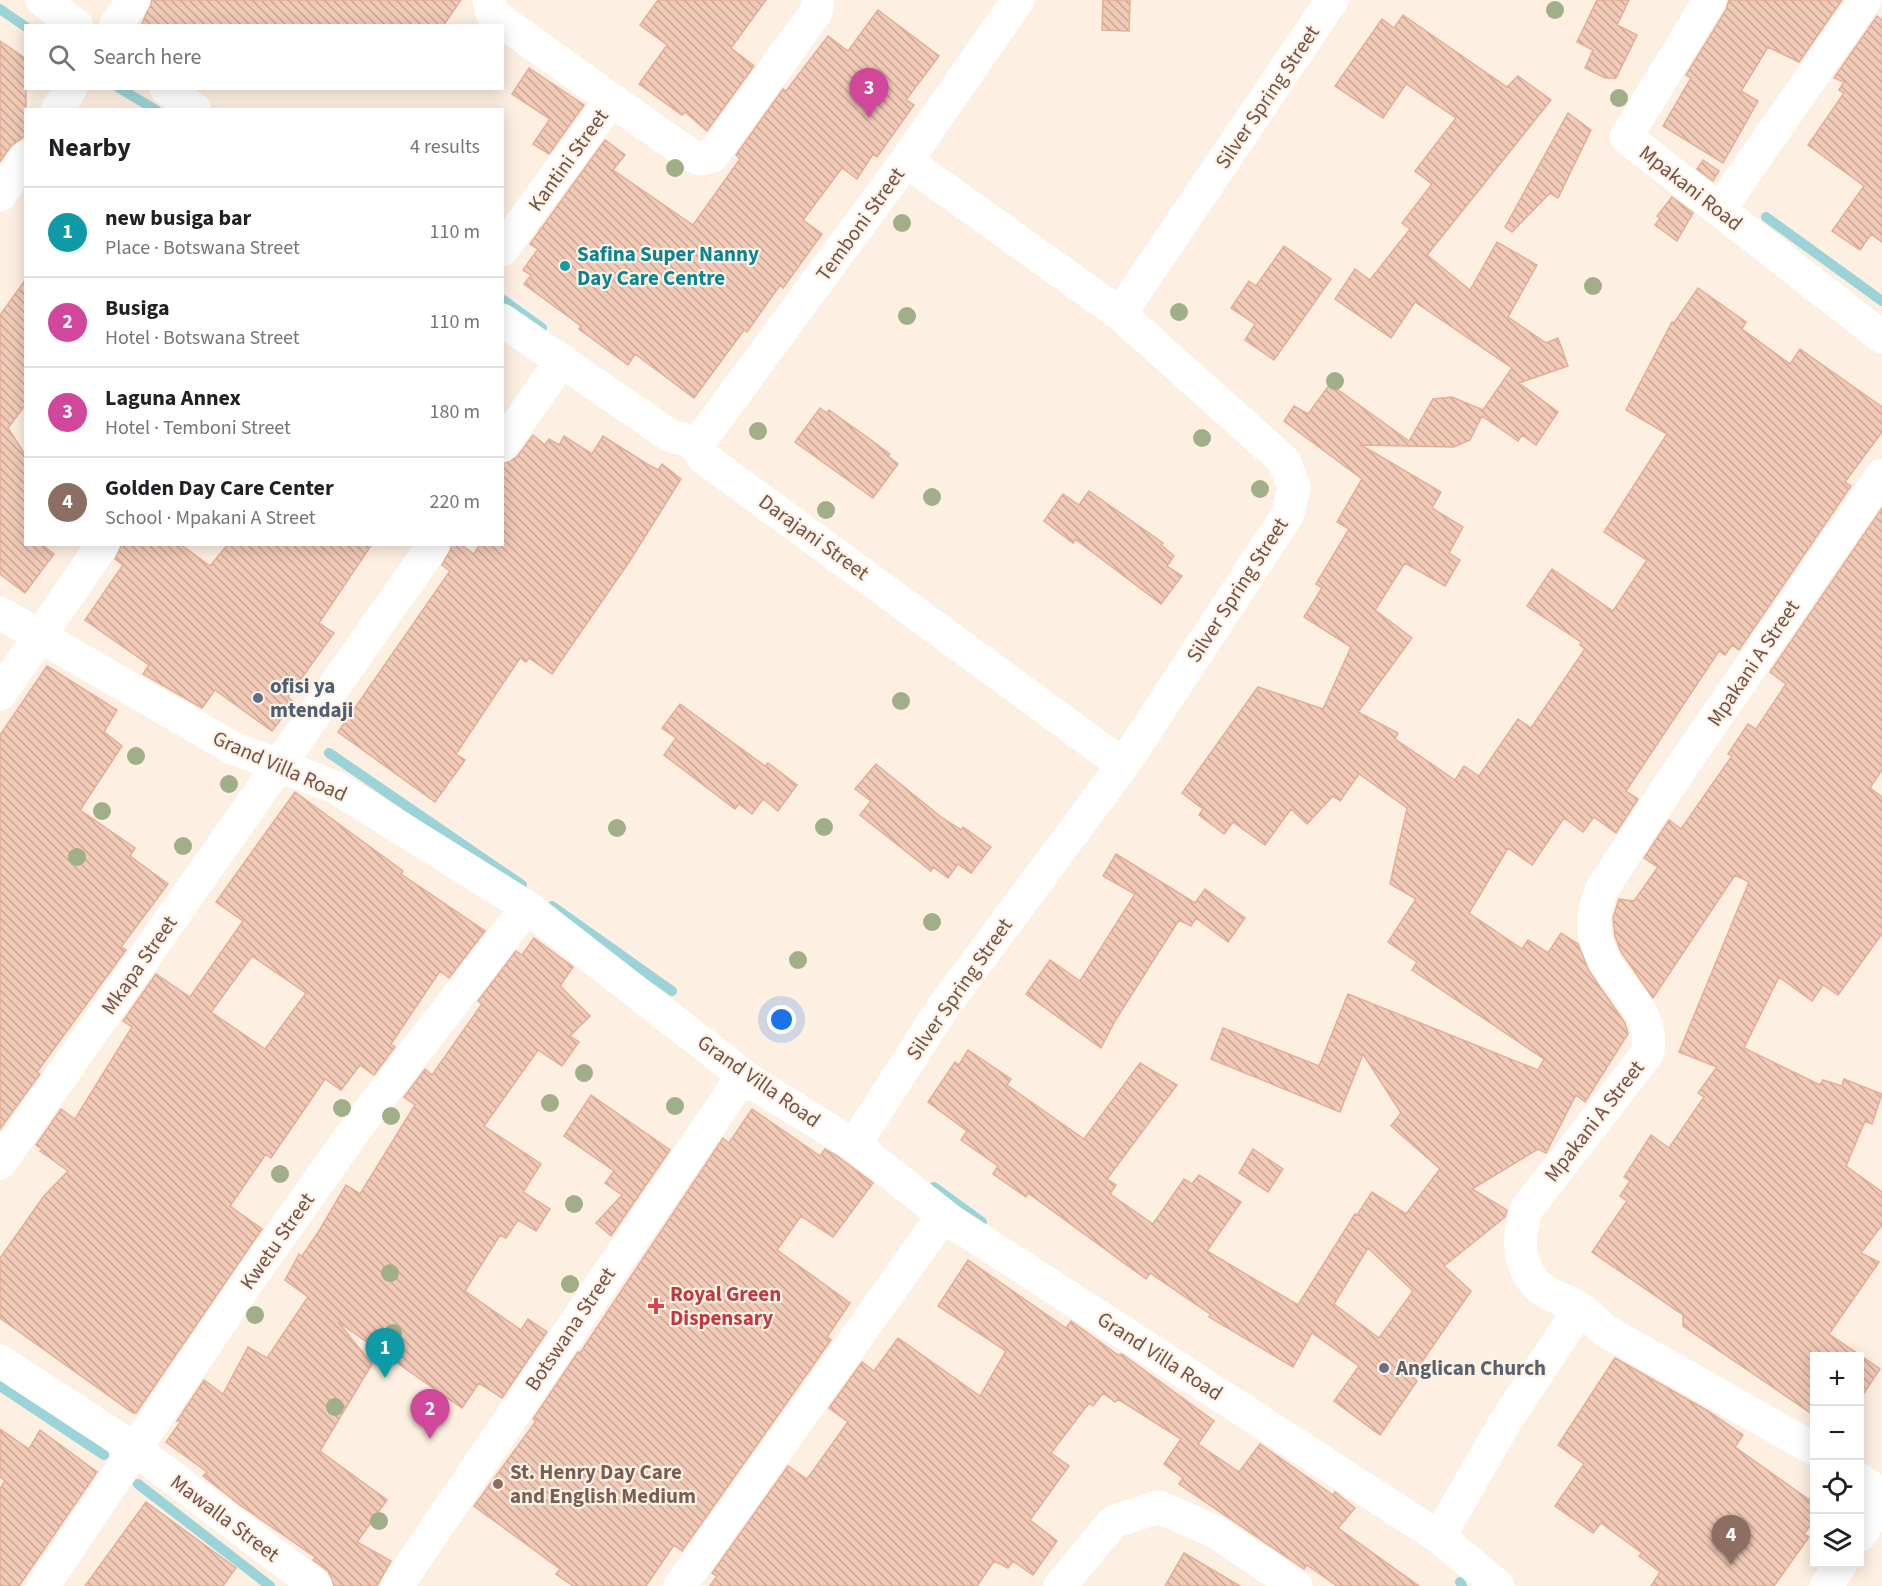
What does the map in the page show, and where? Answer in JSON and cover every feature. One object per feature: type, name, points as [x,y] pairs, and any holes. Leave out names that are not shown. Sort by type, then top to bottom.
[{"type":"street","points":[[42,0],[74,24]]},
{"type":"street","points":[[116,24],[134,0]]},
{"type":"street","points":[[489,0],[492,13],[497,18],[694,158],[712,156],[816,12],[818,0]]},
{"type":"street","name":"Temboni Street","points":[[696,442],[702,438],[906,161],[1018,0]]},
{"type":"street","name":"Silver Spring Street","points":[[854,1145],[944,1006],[1123,765],[1288,514],[1294,487],[1284,461],[1119,314],[1332,0]]},
{"type":"street","name":"Mpakani Road","points":[[1710,0],[1626,137],[1882,337]]},
{"type":"street","points":[[1719,210],[1865,0]]},
{"type":"street","points":[[58,108],[70,90]]},
{"type":"street","points":[[168,90],[192,108]]},
{"type":"street","name":"Kantini Street","points":[[504,247],[612,99]]},
{"type":"street","points":[[0,195],[24,160]]},
{"type":"street","points":[[906,161],[1119,314]]},
{"type":"street","points":[[504,321],[669,435],[696,442]]},
{"type":"street","points":[[504,443],[562,360]]},
{"type":"street","name":"Darajani Street","points":[[696,442],[696,447],[704,458],[1123,765]]},
{"type":"street","name":"Mpakani A Street","points":[[1810,1446],[1604,1330],[1580,1309],[1538,1286],[1526,1270],[1520,1250],[1520,1229],[1526,1210],[1647,1054],[1649,1044],[1647,1024],[1602,958],[1595,941],[1593,924],[1595,906],[1602,889],[1666,790],[1882,475]]},
{"type":"street","points":[[0,694],[41,638],[102,546]]},
{"type":"street","name":"Mkapa Street","points":[[0,1163],[433,546]]},
{"type":"street","name":"Grand Villa Road","points":[[0,613],[231,747],[335,787],[527,907],[752,1082],[854,1145],[951,1221],[1439,1537],[1484,1581]]},
{"type":"street","name":"Kwetu Street","points":[[43,1586],[246,1284],[351,1136],[527,907]]},
{"type":"street","name":"Botswana Street","points":[[397,1586],[736,1086],[752,1082]]},
{"type":"street","points":[[680,1586],[935,1227],[951,1221]]},
{"type":"street","points":[[1439,1537],[1505,1422],[1580,1309]]},
{"type":"street","name":"Mawalla Street","points":[[0,1361],[136,1450],[316,1586]]},
{"type":"street","points":[[1864,1483],[1882,1495]]},
{"type":"street","points":[[1864,1529],[1882,1501]]},
{"type":"street","points":[[1060,1586],[1113,1522],[1159,1508],[1214,1531],[1296,1586]]},
{"type":"street","points":[[1826,1586],[1838,1568]]},
{"type":"building","points":[[152,0],[461,0],[444,24],[142,24]]},
{"type":"building","points":[[658,0],[766,0],[731,48],[754,66],[707,131],[685,112],[682,115],[639,84],[667,45],[640,25]]},
{"type":"building","points":[[1103,0],[1130,0],[1129,31],[1102,30]]},
{"type":"building","points":[[1597,0],[1629,0],[1617,25],[1637,35],[1616,78],[1605,78],[1585,68],[1593,50],[1577,42]]},
{"type":"building","points":[[1729,0],[1842,0],[1799,62],[1768,47],[1741,91],[1758,101],[1723,163],[1663,126],[1691,78],[1686,75],[1726,10]]},
{"type":"building","points":[[878,10],[939,56],[906,100],[914,105],[877,157],[873,154],[857,179],[842,168],[803,220],[822,234],[783,288],[780,285],[747,332],[744,330],[694,398],[635,354],[628,365],[579,329],[581,326],[524,284],[531,275],[523,270],[538,249],[530,244],[605,140],[625,155],[613,170],[693,225],[740,159],[736,155],[783,89],[786,91],[828,36],[848,51]]},
{"type":"building","points":[[1403,15],[1507,87],[1518,76],[1551,100],[1427,255],[1470,290],[1497,242],[1537,265],[1508,317],[1546,343],[1558,338],[1568,366],[1519,383],[1558,412],[1536,445],[1522,435],[1518,441],[1482,416],[1470,440],[1454,447],[1361,445],[1441,492],[1432,508],[1463,527],[1449,553],[1460,560],[1445,586],[1405,563],[1375,610],[1412,638],[1358,712],[1398,733],[1395,739],[1455,780],[1464,766],[1479,776],[1518,719],[1531,728],[1585,649],[1580,645],[1581,642],[1527,606],[1552,569],[1613,611],[1647,560],[1604,532],[1667,434],[1626,410],[1672,322],[1674,323],[1698,288],[1746,322],[1742,329],[1790,364],[1800,349],[1882,407],[1882,432],[1845,482],[1851,486],[1739,650],[1732,645],[1725,655],[1719,651],[1626,791],[1638,799],[1616,833],[1594,817],[1583,832],[1564,818],[1532,865],[1508,848],[1469,913],[1522,949],[1528,940],[1548,953],[1561,933],[1578,944],[1589,971],[1625,1023],[1628,1034],[1585,1102],[1576,1095],[1546,1153],[1538,1149],[1472,1189],[1507,1210],[1505,1217],[1444,1266],[1471,1291],[1412,1376],[1417,1381],[1380,1435],[1334,1401],[1359,1366],[1312,1333],[1293,1367],[1209,1317],[1210,1314],[1150,1273],[1146,1279],[1028,1193],[1026,1197],[993,1174],[998,1166],[961,1140],[967,1131],[928,1102],[955,1062],[959,1065],[968,1050],[1011,1079],[1007,1085],[1084,1139],[1140,1063],[1177,1085],[1107,1179],[1116,1185],[1110,1194],[1153,1224],[1184,1179],[1192,1184],[1199,1175],[1241,1202],[1207,1251],[1298,1305],[1355,1214],[1357,1215],[1372,1192],[1406,1214],[1440,1169],[1391,1126],[1401,1113],[1363,1054],[1340,1112],[1211,1059],[1223,1028],[1319,1066],[1348,994],[1538,1070],[1544,1059],[1412,970],[1417,962],[1388,942],[1416,899],[1390,884],[1407,808],[1359,774],[1340,801],[1333,796],[1307,824],[1291,809],[1265,845],[1233,822],[1224,834],[1199,815],[1203,809],[1182,793],[1258,687],[1323,709],[1351,647],[1304,617],[1322,588],[1316,584],[1349,529],[1337,522],[1362,479],[1284,421],[1294,406],[1308,414],[1330,384],[1409,441],[1433,399],[1452,397],[1483,410],[1512,368],[1415,302],[1391,338],[1335,299],[1355,269],[1370,280],[1410,229],[1402,223],[1432,184],[1415,171],[1456,118],[1406,84],[1383,118],[1335,86],[1382,19],[1394,28]],"holes":[[[1368,1248],[1413,1291],[1379,1338],[1334,1304]]]},
{"type":"building","points":[[1877,16],[1882,20],[1882,242],[1871,234],[1860,250],[1832,231],[1864,186],[1808,145],[1844,93],[1839,90],[1844,82],[1834,78]]},
{"type":"building","points":[[0,41],[24,58],[26,108],[24,108],[24,136],[11,146],[0,162]]},
{"type":"building","points":[[529,68],[584,105],[549,154],[533,144],[550,119],[512,94]]},
{"type":"building","points":[[1568,113],[1591,130],[1558,198],[1550,193],[1512,232],[1505,227]]},
{"type":"building","points":[[1703,160],[1719,171],[1713,181],[1697,169]]},
{"type":"building","points":[[1672,197],[1693,213],[1677,241],[1655,225],[1660,218],[1657,216]]},
{"type":"building","points":[[1284,246],[1331,279],[1274,360],[1245,340],[1255,324],[1231,308],[1249,281],[1256,286]]},
{"type":"building","points":[[24,282],[24,407],[8,428],[24,453],[24,546],[44,546],[54,554],[25,593],[0,574],[0,315]]},
{"type":"building","points":[[820,408],[827,413],[829,410],[867,437],[890,454],[888,456],[898,464],[873,498],[795,442]]},
{"type":"building","points":[[533,435],[545,445],[549,439],[559,445],[564,436],[592,454],[603,436],[658,470],[662,464],[681,479],[629,562],[552,674],[529,658],[526,662],[520,658],[456,754],[465,760],[435,802],[338,732],[450,571],[442,565],[452,546],[463,546],[474,554],[479,546],[504,546],[504,463],[517,457]]},
{"type":"building","points":[[1089,491],[1163,543],[1161,545],[1174,556],[1167,566],[1182,576],[1161,604],[1075,539],[1073,543],[1044,521],[1063,494],[1079,505]]},
{"type":"building","points":[[1882,508],[1882,770],[1870,788],[1882,797],[1882,934],[1838,995],[1823,985],[1812,1001],[1779,977],[1744,1048],[1820,1085],[1823,1080],[1842,1086],[1844,1079],[1882,1094],[1872,1124],[1865,1121],[1846,1166],[1882,1192],[1882,1225],[1861,1253],[1879,1262],[1829,1334],[1855,1352],[1810,1352],[1810,1413],[1683,1326],[1683,1315],[1592,1252],[1627,1201],[1620,1196],[1630,1181],[1624,1177],[1651,1135],[1669,1148],[1704,1097],[1698,1093],[1717,1067],[1679,1052],[1749,882],[1735,875],[1653,998],[1621,952],[1615,936],[1613,918],[1619,899],[1634,901],[1658,867],[1644,858],[1669,820],[1681,829],[1732,756],[1728,754],[1748,724],[1756,729],[1786,684],[1770,672]]},
{"type":"building","points":[[121,546],[183,546],[210,566],[226,546],[371,546],[319,623],[334,633],[288,697],[294,702],[272,731],[215,690],[202,708],[143,674],[149,665],[85,620],[123,565],[115,559]]},
{"type":"building","points":[[47,666],[117,710],[104,732],[122,746],[80,810],[135,848],[130,856],[168,884],[121,947],[126,950],[37,1072],[40,1074],[0,1129],[0,735]]},
{"type":"building","points":[[680,704],[765,766],[768,763],[797,785],[778,811],[763,799],[752,814],[739,804],[735,809],[664,755],[676,738],[662,728]]},
{"type":"building","points":[[876,764],[941,817],[961,830],[963,827],[991,847],[971,873],[958,864],[948,878],[933,867],[931,871],[860,815],[871,801],[855,789]]},
{"type":"building","points":[[295,792],[403,871],[401,874],[485,931],[449,978],[440,971],[391,1044],[395,1047],[374,1075],[360,1065],[341,1090],[325,1079],[271,1158],[266,1154],[230,1206],[262,1229],[136,1413],[133,1413],[0,1318],[0,1258],[44,1196],[68,1171],[40,1151],[42,1149],[36,1145],[61,1109],[75,1119],[132,1027],[123,1021],[156,974],[190,997],[243,921],[216,902]],"holes":[[[252,956],[306,993],[265,1049],[211,1012]]]},
{"type":"building","points":[[1116,854],[1195,903],[1205,889],[1245,918],[1228,942],[1196,918],[1191,926],[1179,920],[1115,1021],[1101,1048],[1026,994],[1050,960],[1080,981],[1135,894],[1103,876]]},
{"type":"building","points":[[534,938],[573,967],[560,986],[590,1016],[570,1036],[579,1042],[562,1066],[538,1050],[484,1126],[541,1164],[523,1192],[550,1209],[536,1231],[518,1220],[506,1238],[500,1235],[465,1291],[521,1330],[528,1319],[547,1332],[502,1398],[479,1383],[462,1408],[338,1322],[372,1364],[320,1451],[387,1500],[357,1542],[391,1561],[377,1586],[334,1586],[328,1571],[313,1560],[315,1557],[240,1505],[203,1476],[207,1472],[166,1442],[181,1421],[177,1421],[204,1380],[223,1394],[248,1347],[267,1358],[308,1297],[285,1280],[299,1254],[302,1256],[346,1185],[360,1194],[415,1105],[404,1097],[425,1069],[432,1075],[482,1004],[478,1001],[516,951],[522,955]]},
{"type":"building","points":[[591,1095],[670,1150],[611,1236],[596,1223],[622,1195],[605,1183],[614,1171],[564,1136]]},
{"type":"building","points":[[752,1109],[820,1156],[825,1149],[873,1183],[833,1237],[801,1216],[777,1250],[850,1303],[827,1337],[831,1340],[682,1551],[674,1545],[646,1586],[573,1586],[556,1574],[560,1569],[474,1506],[536,1421],[533,1419],[578,1352],[580,1353],[723,1138],[729,1143]]},
{"type":"building","points":[[1253,1149],[1283,1169],[1268,1192],[1239,1173]]},
{"type":"building","points":[[968,1260],[1066,1328],[1071,1321],[1118,1355],[1122,1354],[1214,1421],[1198,1444],[1239,1472],[1260,1444],[1333,1495],[1335,1492],[1355,1508],[1338,1528],[1419,1586],[1337,1586],[1307,1565],[1304,1569],[1179,1484],[1183,1478],[1164,1464],[1181,1439],[1118,1399],[1115,1402],[1103,1393],[1093,1406],[1089,1403],[1051,1453],[1069,1466],[1030,1520],[1057,1541],[1033,1575],[1013,1561],[1008,1568],[994,1561],[977,1586],[710,1586],[717,1576],[712,1573],[788,1466],[807,1479],[848,1422],[829,1408],[862,1362],[874,1371],[898,1338],[980,1396],[1006,1351],[938,1306]]},
{"type":"building","points":[[1615,1358],[1708,1411],[1743,1435],[1735,1447],[1810,1500],[1810,1526],[1804,1534],[1809,1537],[1774,1586],[1651,1586],[1660,1572],[1639,1556],[1642,1553],[1601,1523],[1593,1533],[1555,1506],[1584,1464],[1558,1445]]},
{"type":"building","points":[[1864,1358],[1880,1369],[1864,1393]]},
{"type":"building","points":[[0,1429],[29,1449],[40,1430],[97,1472],[19,1586],[0,1586],[0,1489],[5,1481],[0,1477]]},
{"type":"building","points":[[146,1502],[236,1568],[223,1586],[85,1586]]},
{"type":"building","points":[[1184,1553],[1240,1586],[1165,1586]]},
{"type":"waterway","points":[[0,9],[24,26]]},
{"type":"waterway","points":[[122,90],[153,108]]},
{"type":"waterway","points":[[1766,217],[1882,301]]},
{"type":"waterway","points":[[504,300],[542,328]]},
{"type":"waterway","points":[[329,753],[522,885]]},
{"type":"waterway","points":[[552,906],[672,991]]},
{"type":"waterway","points":[[934,1187],[982,1222]]},
{"type":"waterway","points":[[0,1386],[104,1455]]},
{"type":"waterway","points":[[138,1484],[270,1586]]},
{"type":"waterway","points":[[1460,1582],[1462,1586]]},
{"type":"place","name":"Laguna Annex","points":[[869,118]]},
{"type":"place","name":"Safina Super Nanny Day Care Centre","points":[[565,266]]},
{"type":"place","name":"ofisi ya mtendaji","points":[[258,698]]},
{"type":"place","name":"Royal Green Dispensary","points":[[656,1306]]},
{"type":"place","name":"Anglican Church","points":[[1384,1368]]},
{"type":"place","name":"new busiga bar","points":[[385,1378]]},
{"type":"place","name":"Busiga","points":[[430,1439]]},
{"type":"place","name":"St. Henry Day Care and English Medium","points":[[498,1484]]},
{"type":"place","name":"Golden Day Care Center","points":[[1731,1565]]}]
